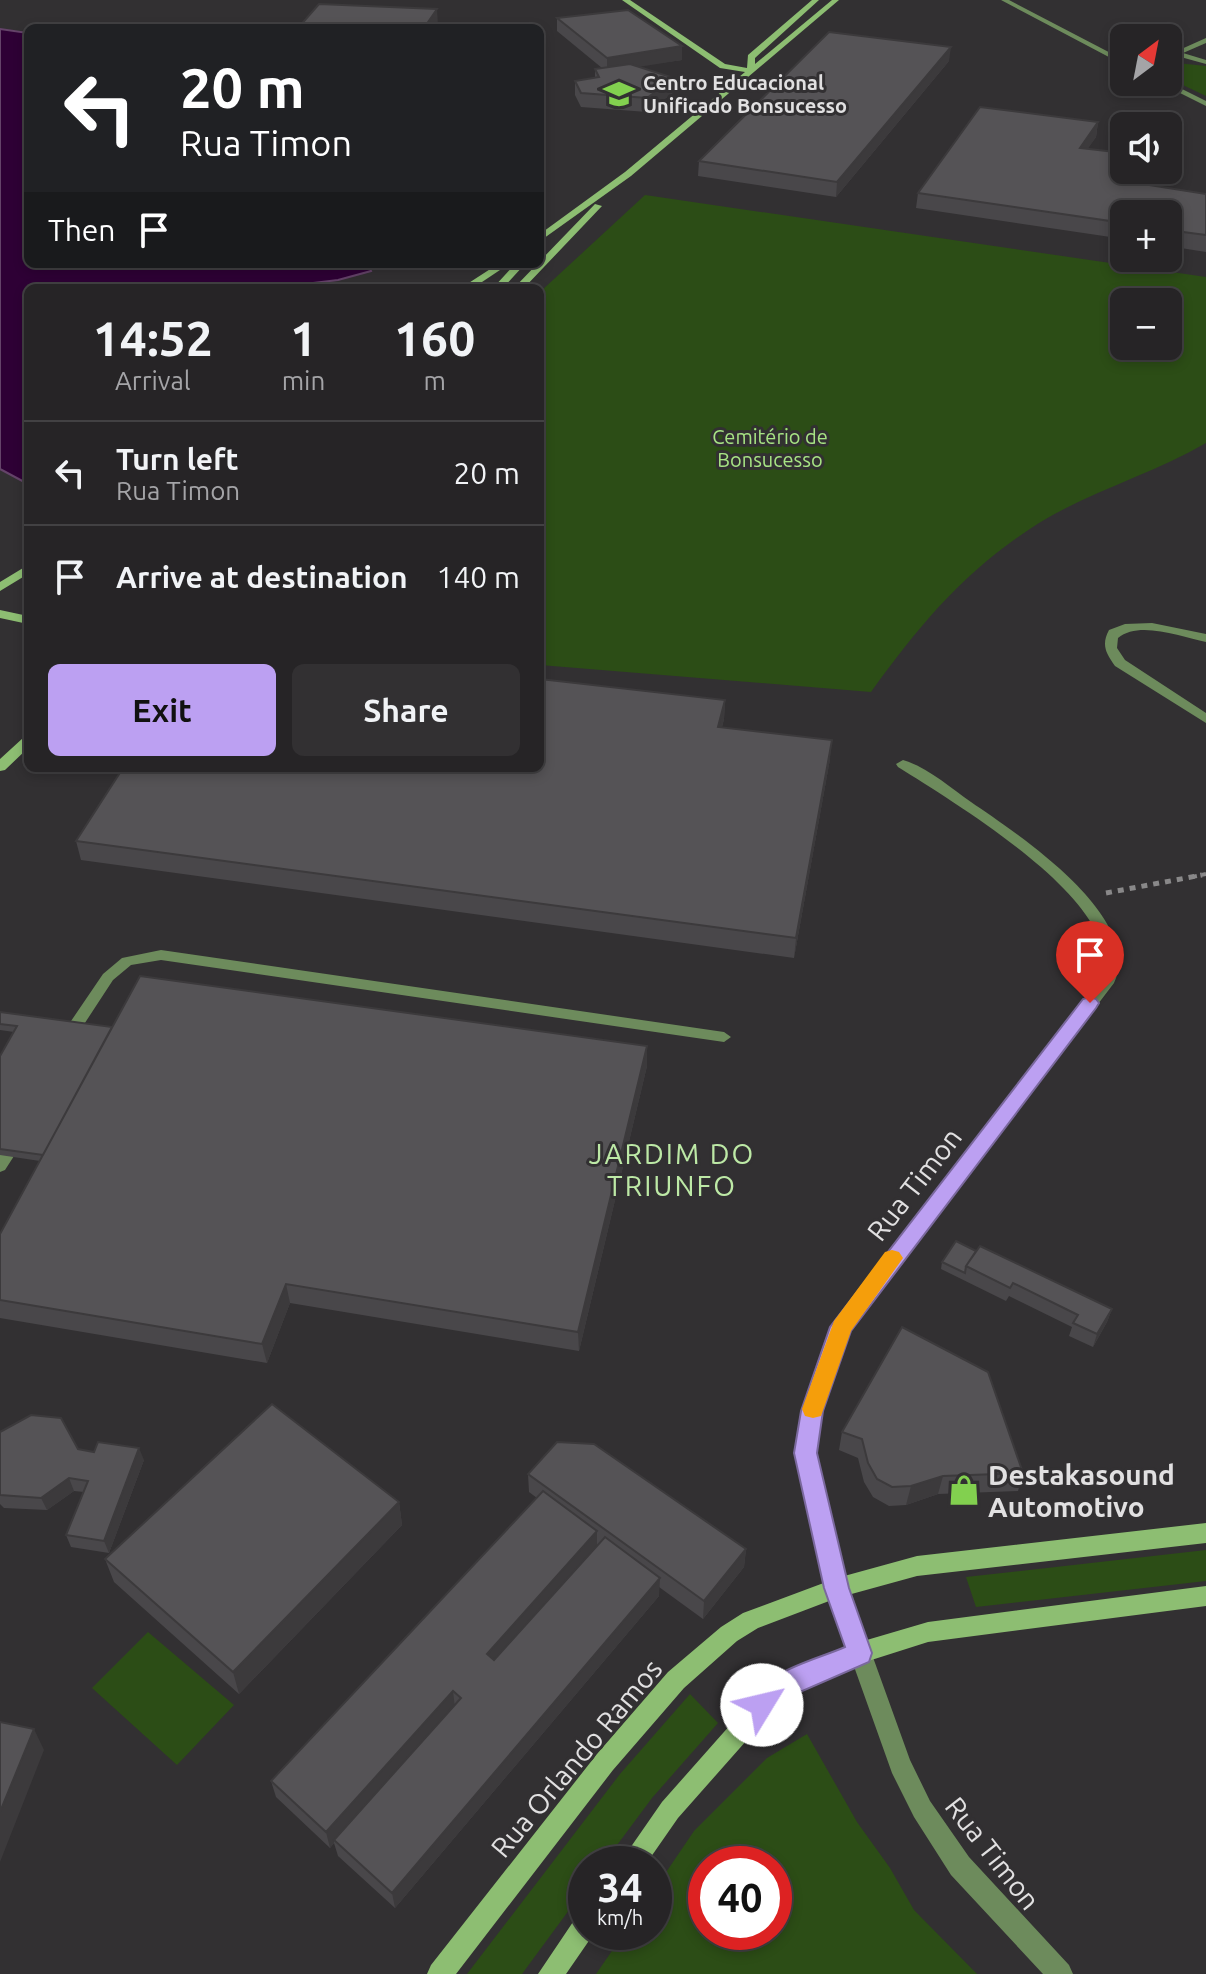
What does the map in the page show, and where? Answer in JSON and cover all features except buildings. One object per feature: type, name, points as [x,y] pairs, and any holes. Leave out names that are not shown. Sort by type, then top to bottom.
[{"type":"main road","points":[[625,0],[723,66],[751,71]]},
{"type":"main road","points":[[751,71],[751,57],[816,0]]},
{"type":"main road","points":[[544,235],[628,174],[836,0]]},
{"type":"main road","points":[[544,262],[628,174]]},
{"type":"main road","points":[[472,284],[498,268]]},
{"type":"main road","points":[[502,284],[516,268]]},
{"type":"main road","points":[[523,284],[538,268]]},
{"type":"main road","points":[[0,587],[24,572]]},
{"type":"main road","points":[[0,614],[24,619]]},
{"type":"main road","points":[[0,767],[24,745]]},
{"type":"main road","name":"Rua Orlando Ramos","points":[[440,1974],[605,1762],[676,1680],[729,1634],[751,1620],[837,1588],[917,1566],[1206,1533]]},
{"type":"main road","points":[[644,1846],[670,1810],[777,1689],[860,1653],[928,1632],[1206,1596]]},
{"type":"main road","points":[[551,1974],[568,1950]]},
{"type":"street","points":[[1004,0],[1110,56]]},
{"type":"street","points":[[1182,51],[1206,40]]},
{"type":"street","points":[[1182,58],[1206,62]]},
{"type":"street","points":[[1182,92],[1206,104]]},
{"type":"street","points":[[1206,638],[1152,627],[1125,628],[1114,633],[1109,642],[1110,650],[1120,663],[1206,719]]},
{"type":"street","name":"Rua Timon","points":[[903,764],[1005,830],[1078,898],[1099,925],[1111,954],[1108,979],[841,1327],[812,1411],[806,1453],[837,1588],[887,1732],[922,1809],[960,1866],[1060,1974]]},
{"type":"lane","points":[[74,1028],[108,977],[127,961],[161,955],[724,1037]]},
{"type":"path","points":[[1078,898],[1206,874]]},
{"type":"green space","points":[[1182,64],[1206,66],[1206,96],[1182,85]]},
{"type":"green space","name":"Cemitério de Bonsucesso","points":[[645,195],[1110,263],[1110,272],[1172,272],[1206,277],[1206,443],[1039,523],[967,579],[908,643],[871,692],[544,665],[544,288]]},
{"type":"green space","points":[[1206,1550],[1206,1581],[976,1607],[966,1577]]},
{"type":"green space","points":[[148,1632],[234,1705],[177,1765],[92,1688]]},
{"type":"green space","points":[[690,1694],[718,1723],[652,1798],[616,1846],[568,1846],[568,1911],[522,1974],[467,1974],[620,1774]]},
{"type":"green space","points":[[807,1734],[857,1822],[890,1868],[914,1910],[977,1974],[596,1974],[613,1950],[672,1950],[672,1863],[694,1831],[767,1758]]},
{"type":"shaded area","points":[[0,29],[24,32],[24,268],[370,268],[371,271],[338,280],[305,284],[24,284],[24,482],[0,469]]},
{"type":"slow traffic","points":[[813,1409],[841,1327],[892,1258]]},
{"type":"place","name":"Centro Educacional Unificado Bonsucesso","points":[[619,94]]},
{"type":"place","name":"Destakasound Automotivo","points":[[964,1490]]},
{"type":"district","name":"JARDIM DO TRIUNFO","points":[[672,1169]]},
{"type":"route","points":[[762,1705],[777,1689],[860,1653],[837,1588],[806,1453],[812,1411],[841,1327],[1090,1003]]}]
